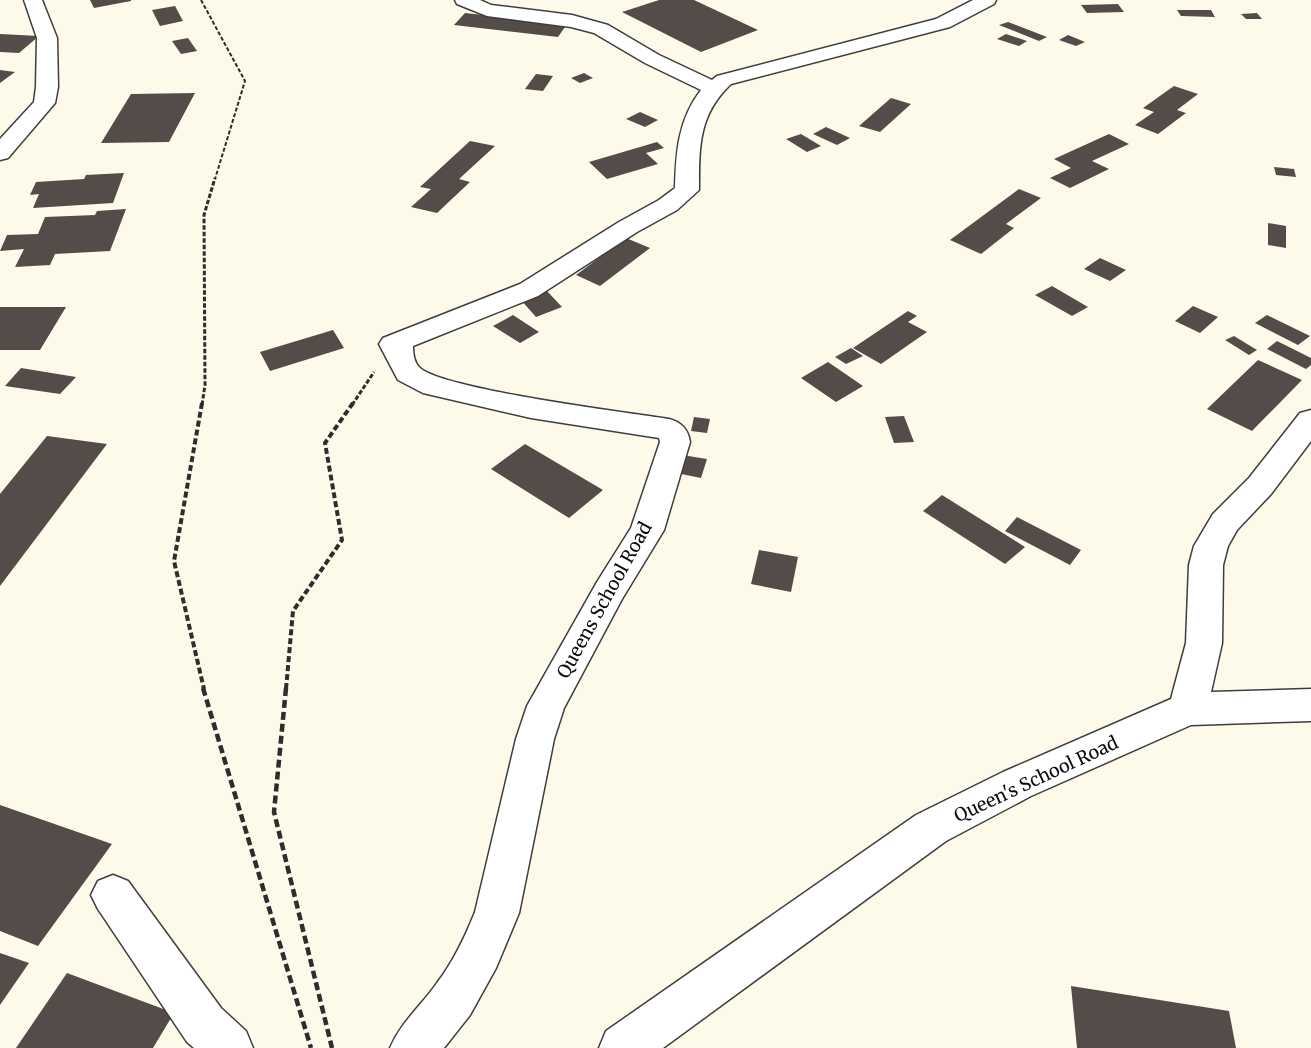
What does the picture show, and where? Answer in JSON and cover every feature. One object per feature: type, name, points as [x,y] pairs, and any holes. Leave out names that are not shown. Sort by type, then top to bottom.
[{"type":"street","points":[[0,153],[44,103],[47,87],[47,38],[33,0]]},
{"type":"street","points":[[464,0],[487,10],[577,14],[652,59],[713,88]]},
{"type":"street","points":[[393,344],[529,290],[628,227],[668,205],[687,190],[689,140],[695,114],[713,88],[724,80],[852,48],[943,22],[987,0]]},
{"type":"street","name":"Queens School Road","points":[[393,344],[399,347],[398,354],[408,374],[433,386],[531,408],[669,429],[674,435],[675,442],[647,530],[609,591],[546,706],[535,739],[497,913],[480,953],[454,999],[414,1048]]},
{"type":"street","points":[[1311,420],[1260,486],[1225,522],[1211,546],[1206,565],[1204,643],[1188,709],[1311,705]]},
{"type":"street","name":"Queen's School Road","points":[[623,1048],[931,828],[1017,784],[1188,709]]},
{"type":"street","points":[[113,896],[204,1025],[229,1048]]},
{"type":"path","points":[[201,0],[246,81],[204,215],[205,385],[174,561],[209,712],[311,1048]]},
{"type":"path","points":[[332,1048],[274,812],[293,611],[342,540],[325,443],[393,344]]},
{"type":"building","points":[[90,0],[131,0],[131,1],[94,8]]},
{"type":"building","points":[[659,0],[694,0],[758,30],[701,52],[622,12]]},
{"type":"building","points":[[1118,4],[1124,12],[1087,13],[1081,5]]},
{"type":"building","points":[[175,6],[183,21],[160,26],[152,10]]},
{"type":"building","points":[[1177,10],[1211,10],[1215,17],[1181,16]]},
{"type":"building","points":[[465,13],[567,24],[558,37],[454,25]]},
{"type":"building","points":[[1257,13],[1262,19],[1246,19],[1241,14]]},
{"type":"building","points":[[1008,22],[1047,37],[1039,41],[999,25]]},
{"type":"building","points":[[0,34],[39,36],[19,53],[0,52]]},
{"type":"building","points":[[1006,34],[1027,41],[1019,46],[997,39]]},
{"type":"building","points":[[1068,35],[1085,42],[1076,46],[1059,40]]},
{"type":"building","points":[[188,38],[197,51],[181,54],[172,41]]},
{"type":"building","points":[[0,70],[15,72],[0,83]]},
{"type":"building","points":[[584,73],[593,78],[580,83],[571,78]]},
{"type":"building","points":[[536,74],[553,76],[543,91],[525,89]]},
{"type":"building","points":[[1174,86],[1198,94],[1177,110],[1186,113],[1158,134],[1135,125],[1154,112],[1143,108]]},
{"type":"building","points":[[195,93],[169,142],[101,143],[131,94]]},
{"type":"building","points":[[891,98],[911,104],[880,132],[859,126]]},
{"type":"building","points":[[640,112],[658,120],[645,127],[626,119]]},
{"type":"building","points":[[826,127],[850,138],[837,145],[813,134]]},
{"type":"building","points":[[801,134],[821,146],[807,152],[786,139]]},
{"type":"building","points":[[1109,134],[1129,144],[1092,161],[1109,169],[1070,188],[1050,178],[1071,168],[1054,159]]},
{"type":"building","points":[[470,141],[495,146],[459,179],[470,182],[437,213],[411,207],[431,189],[420,187]]},
{"type":"building","points":[[657,142],[664,148],[646,153],[658,164],[607,179],[589,162]]},
{"type":"building","points":[[1274,167],[1294,169],[1296,177],[1276,175]]},
{"type":"building","points":[[124,173],[113,203],[33,208],[39,194],[30,195],[36,182],[84,179],[86,175]]},
{"type":"building","points":[[1019,189],[1041,198],[1006,224],[1014,228],[981,254],[950,240]]},
{"type":"building","points":[[126,209],[110,251],[55,254],[50,265],[15,267],[24,249],[0,251],[7,235],[38,234],[45,217],[95,215],[97,211]]},
{"type":"building","points":[[1268,223],[1286,226],[1286,248],[1268,245]]},
{"type":"building","points":[[626,238],[650,248],[600,286],[576,275]]},
{"type":"building","points":[[1100,258],[1126,270],[1110,281],[1084,269]]},
{"type":"building","points":[[1052,286],[1088,307],[1072,316],[1035,295]]},
{"type":"building","points":[[546,290],[562,307],[536,317],[520,299]]},
{"type":"building","points":[[1193,306],[1218,317],[1200,333],[1175,321]]},
{"type":"building","points":[[0,307],[66,307],[40,350],[0,350]]},
{"type":"building","points":[[908,311],[917,316],[908,322],[927,332],[881,364],[853,348]]},
{"type":"building","points":[[513,315],[539,332],[520,343],[493,326]]},
{"type":"building","points":[[1267,315],[1310,336],[1298,345],[1255,323]]},
{"type":"building","points":[[333,330],[344,348],[270,371],[260,352]]},
{"type":"building","points":[[1234,336],[1257,350],[1249,355],[1225,340]]},
{"type":"building","points":[[1277,341],[1311,358],[1311,365],[1306,369],[1267,349]]},
{"type":"building","points":[[851,348],[863,356],[846,364],[835,357]]},
{"type":"building","points":[[1258,360],[1302,380],[1252,431],[1207,409]]},
{"type":"building","points":[[828,362],[863,386],[836,402],[801,378]]},
{"type":"building","points":[[21,368],[76,377],[60,394],[5,386]]},
{"type":"building","points":[[904,416],[914,442],[894,443],[885,417]]},
{"type":"building","points":[[694,417],[710,419],[707,433],[691,431]]},
{"type":"building","points":[[47,436],[107,444],[0,586],[0,494]]},
{"type":"building","points":[[525,444],[603,490],[569,518],[491,469]]},
{"type":"building","points":[[682,455],[707,459],[701,478],[676,473]]},
{"type":"building","points":[[942,495],[1025,547],[1005,564],[923,511]]},
{"type":"building","points":[[1017,517],[1081,550],[1070,565],[1005,531]]},
{"type":"building","points":[[759,550],[798,557],[791,592],[751,584]]},
{"type":"building","points":[[0,805],[112,844],[38,946],[0,931]]},
{"type":"building","points":[[0,953],[29,963],[0,1005]]},
{"type":"building","points":[[67,973],[174,1013],[153,1048],[16,1048]]},
{"type":"building","points":[[1071,986],[1229,1011],[1236,1048],[1077,1048]]}]
